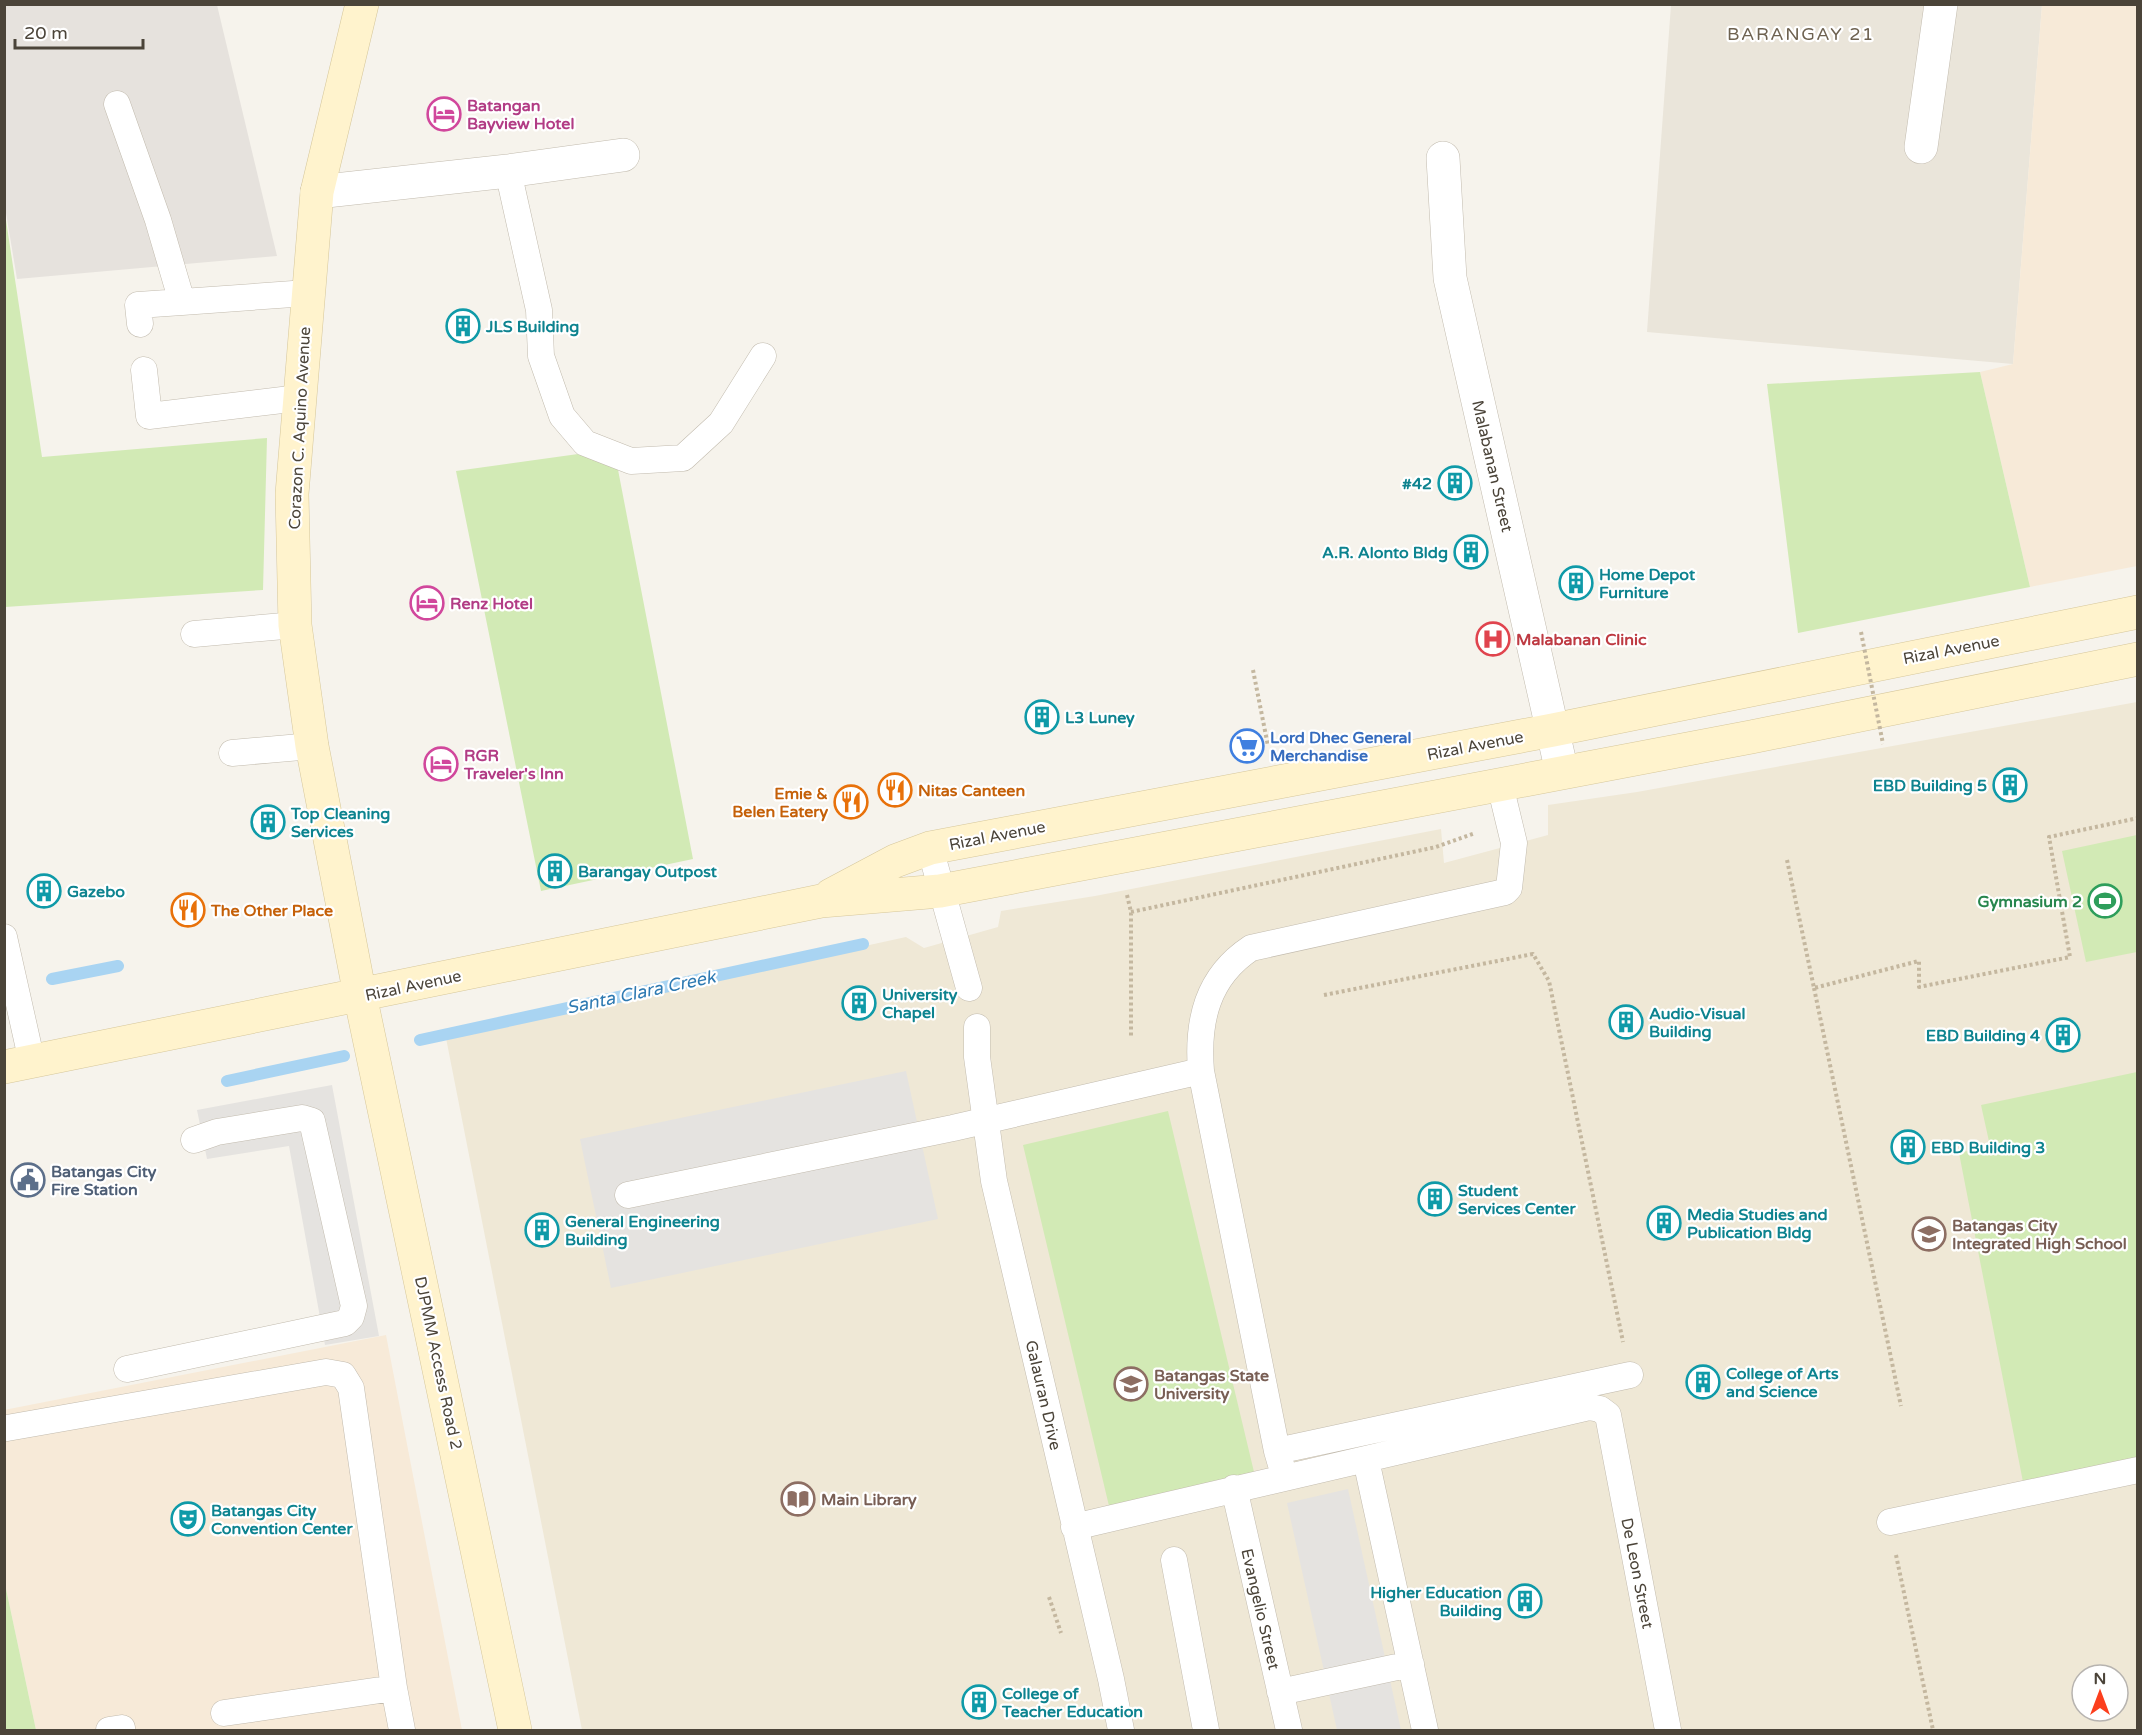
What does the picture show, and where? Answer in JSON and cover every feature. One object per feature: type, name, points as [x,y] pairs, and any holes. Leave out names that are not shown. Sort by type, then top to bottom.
[{"type":"main road","name":"Corazon C. Aquino Avenue","points":[[360,996],[312,746],[295,626],[292,494],[317,192],[362,4]]},
{"type":"main road","name":"Rizal Avenue","points":[[821,900],[895,861],[930,848],[1553,730],[2138,612]]},
{"type":"main road","name":"Rizal Avenue","points":[[18,1064],[360,996],[821,900],[940,891],[1500,785],[2138,659]]},
{"type":"main road","name":"DJPMM Access Road 2","points":[[360,996],[515,1731]]},
{"type":"street","points":[[1921,147],[1941,4]]},
{"type":"street","points":[[317,192],[508,171],[623,155]]},
{"type":"street","name":"Malabanan Street","points":[[1443,158],[1450,278],[1562,772]]},
{"type":"lane","points":[[117,104],[158,220],[182,302]]},
{"type":"lane","points":[[508,171],[539,310],[541,356],[562,416],[585,443],[631,461],[683,458],[721,423],[763,356]]},
{"type":"lane","points":[[140,324],[138,305],[307,293]]},
{"type":"lane","points":[[144,370],[149,416],[299,398]]},
{"type":"lane","points":[[194,634],[295,626]]},
{"type":"lane","points":[[232,753],[312,746]]},
{"type":"lane","points":[[1285,1477],[1277,1451],[1201,1071],[1199,1041],[1203,1011],[1212,987],[1227,967],[1251,948],[1505,892],[1509,888],[1514,843],[1500,785]]},
{"type":"lane","points":[[930,848],[940,891],[969,988]]},
{"type":"lane","points":[[4,937],[18,1064]]},
{"type":"lane","name":"Galauran Drive","points":[[977,1027],[977,1057],[994,1181],[1121,1731]]},
{"type":"lane","points":[[628,1195],[1201,1071]]},
{"type":"lane","points":[[127,1369],[345,1323],[351,1317],[354,1306],[312,1121],[302,1118],[217,1132],[194,1140]]},
{"type":"lane","points":[[7,1428],[326,1372],[342,1375],[351,1388],[402,1731]]},
{"type":"lane","points":[[1277,1451],[1630,1375]]},
{"type":"lane","name":"De Leon Street","points":[[1366,1460],[1589,1407],[1600,1409],[1608,1415],[1668,1731]]},
{"type":"lane","points":[[1074,1527],[1234,1488],[1366,1460],[1425,1731]]},
{"type":"lane","points":[[1890,1522],[2138,1470]]},
{"type":"lane","name":"Evangelio Street","points":[[1234,1488],[1289,1731]]},
{"type":"lane","points":[[1174,1560],[1201,1730]]},
{"type":"lane","points":[[1280,1692],[1411,1664]]},
{"type":"lane","points":[[224,1713],[394,1688]]},
{"type":"path","points":[[1861,632],[1883,744]]},
{"type":"path","points":[[1253,670],[1275,782]]},
{"type":"path","points":[[1814,988],[1918,961],[1918,987],[2070,957],[2049,837],[2138,818]]},
{"type":"path","points":[[1131,912],[1436,847]]},
{"type":"path","points":[[1787,860],[1901,1406]]},
{"type":"path","points":[[1126,886],[1131,912],[1131,1038]]},
{"type":"path","points":[[1324,995],[1533,954],[1549,981],[1630,1375]]},
{"type":"path","points":[[1890,1522],[1933,1731]]},
{"type":"shaded area","points":[[4,5],[217,5],[277,256],[17,279],[5,207]]},
{"type":"shaded area","points":[[1671,5],[2042,5],[2013,364],[1647,332]]},
{"type":"shaded area","points":[[2042,5],[2137,5],[2137,566],[2030,587],[1980,372],[2013,364]]},
{"type":"shaded area","name":"Batangas State University","points":[[2137,702],[2137,1730],[582,1730],[446,1038],[906,937],[924,948],[998,927],[1001,911],[1095,896],[1441,829],[1444,863],[1548,835],[1548,805],[1637,792]]},
{"type":"shaded area","points":[[906,1071],[938,1219],[611,1288],[580,1139]]},
{"type":"shaded area","points":[[332,1085],[379,1336],[325,1345],[289,1146],[207,1159],[197,1110]]},
{"type":"shaded area","points":[[386,1335],[462,1730],[36,1730],[5,1584],[4,1410]]},
{"type":"shaded area","points":[[1348,1489],[1401,1730],[1337,1730],[1287,1503]]},
{"type":"green space","points":[[4,207],[42,457],[267,438],[263,590],[5,607]]},
{"type":"green space","points":[[1980,372],[2030,587],[1798,633],[1767,384]]},
{"type":"green space","points":[[614,449],[693,859],[541,891],[456,471]]},
{"type":"green space","name":"Gymnasium 2","points":[[2137,835],[2137,952],[2086,962],[2062,851]]},
{"type":"green space","points":[[2137,1072],[2137,1458],[2023,1482],[1959,1153],[1990,1146],[1981,1105]]},
{"type":"green space","points":[[1168,1111],[1254,1472],[1109,1506],[1023,1145]]},
{"type":"green space","points":[[5,1584],[36,1730],[5,1730]]},
{"type":"waterway","name":"Santa Clara Creek","points":[[420,1040],[863,944]]},
{"type":"waterway","points":[[52,979],[118,966]]},
{"type":"waterway","name":"Santa Clara Creek","points":[[227,1081],[344,1056]]},
{"type":"place","name":"Batangan Bayview Hotel","points":[[444,114]]},
{"type":"place","name":"JLS Building","points":[[463,326]]},
{"type":"place","name":"#42","points":[[1455,483]]},
{"type":"place","name":"A.R. Alonto Bldg","points":[[1471,552]]},
{"type":"place","name":"Home Depot Furniture","points":[[1576,583]]},
{"type":"place","name":"Renz Hotel","points":[[427,603]]},
{"type":"place","name":"Malabanan Clinic","points":[[1493,639]]},
{"type":"place","name":"L3 Luney","points":[[1042,717]]},
{"type":"place","name":"Lord Dhec General Merchandise","points":[[1247,746]]},
{"type":"place","name":"RGR Traveler's Inn","points":[[441,764]]},
{"type":"place","name":"EBD Building 5","points":[[2010,785]]},
{"type":"place","name":"Nitas Canteen","points":[[895,790]]},
{"type":"place","name":"Emie & Belen Eatery","points":[[851,802]]},
{"type":"place","name":"Top Cleaning Services","points":[[268,822]]},
{"type":"place","name":"Barangay Outpost","points":[[555,871]]},
{"type":"place","name":"Gazebo","points":[[44,891]]},
{"type":"place","name":"Gymnasium 2","points":[[2105,901]]},
{"type":"place","name":"The Other Place","points":[[188,910]]},
{"type":"place","name":"University Chapel","points":[[859,1003]]},
{"type":"place","name":"Audio-Visual Building","points":[[1626,1022]]},
{"type":"place","name":"EBD Building 4","points":[[2063,1035]]},
{"type":"place","name":"EBD Building 3","points":[[1908,1147]]},
{"type":"place","name":"Batangas City Fire Station","points":[[28,1180]]},
{"type":"place","name":"Student Services Center","points":[[1435,1199]]},
{"type":"place","name":"Media Studies and Publication Bldg","points":[[1664,1223]]},
{"type":"place","name":"General Engineering Building","points":[[542,1230]]},
{"type":"place","name":"Batangas City Integrated High School","points":[[1929,1234]]},
{"type":"place","name":"College of Arts and Science","points":[[1703,1382]]},
{"type":"place","name":"Batangas State University","points":[[1131,1384]]},
{"type":"place","name":"Main Library","points":[[798,1499]]},
{"type":"place","name":"Batangas City Convention Center","points":[[188,1519]]},
{"type":"place","name":"Higher Education Building","points":[[1525,1601]]},
{"type":"place","name":"College of Teacher Education","points":[[979,1702]]},
{"type":"district","name":"BARANGAY 21","points":[[1801,34]]}]
